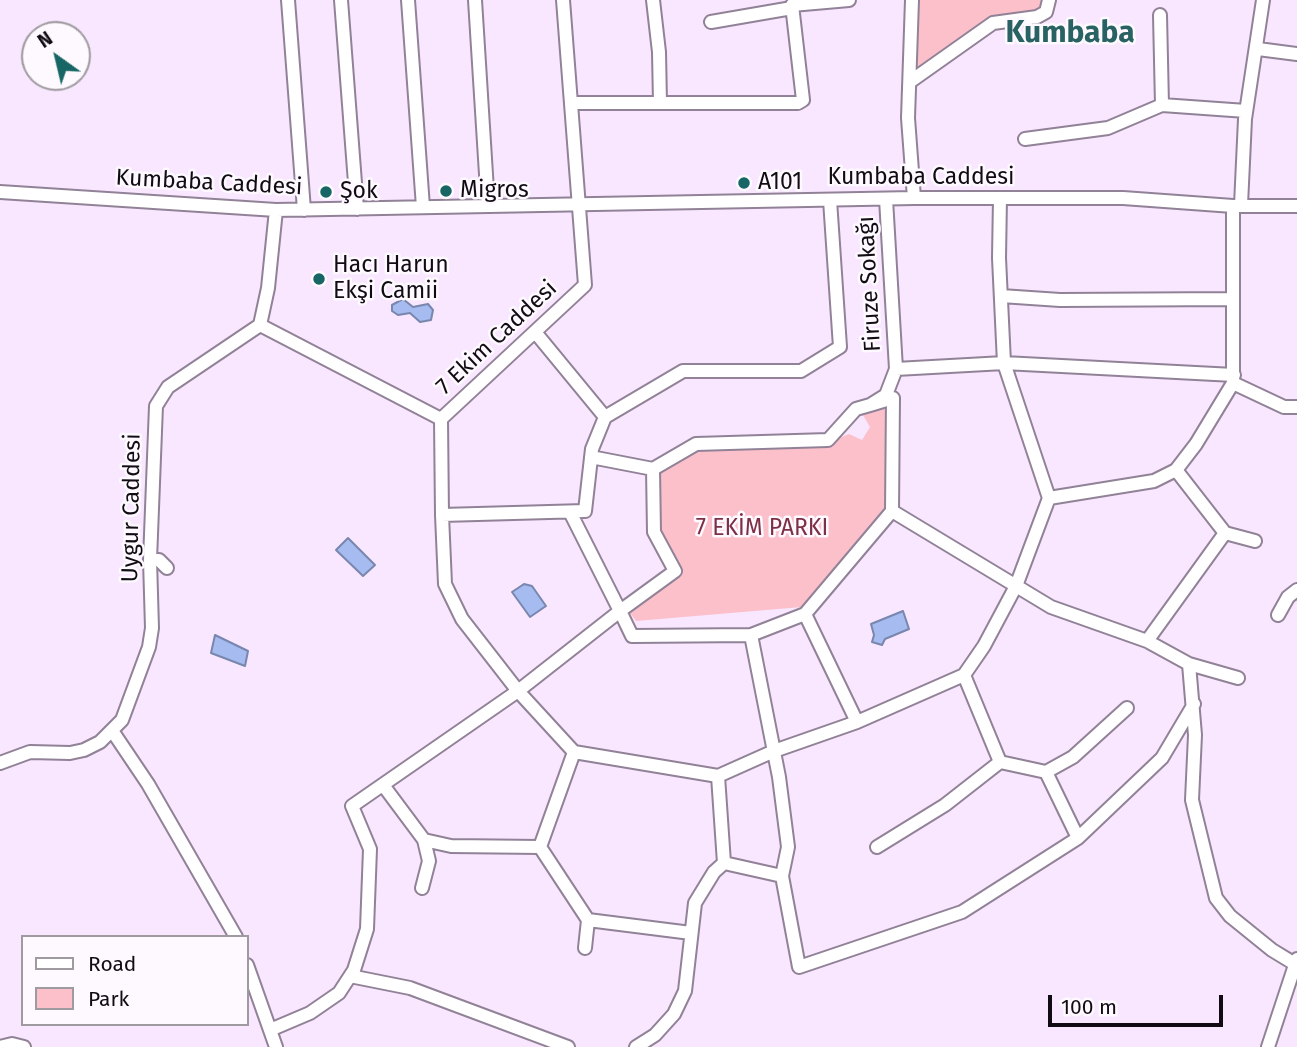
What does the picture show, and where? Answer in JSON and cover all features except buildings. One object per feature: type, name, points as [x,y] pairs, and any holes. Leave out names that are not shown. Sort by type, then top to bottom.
[{"type":"street","points":[[288,0],[304,210]]},
{"type":"street","points":[[341,0],[357,209]]},
{"type":"street","points":[[408,0],[423,208]]},
{"type":"street","points":[[475,0],[488,206]]},
{"type":"street","name":"7 Ekim Caddesi","points":[[563,0],[581,204],[585,285],[441,419],[442,516],[445,584],[462,619],[518,691],[574,752]]},
{"type":"street","points":[[653,0],[659,52],[660,103]]},
{"type":"street","points":[[711,22],[792,4],[849,0]]},
{"type":"street","points":[[912,0],[908,118],[914,198]]},
{"type":"street","points":[[911,81],[993,23],[1037,17],[1046,12],[1049,0]]},
{"type":"street","points":[[1049,498],[1154,481],[1175,470],[1233,379],[1232,299],[1237,206],[1246,111],[1258,49],[1263,0]]},
{"type":"street","points":[[572,103],[799,103],[803,100],[792,4]]},
{"type":"street","points":[[1160,15],[1162,105]]},
{"type":"street","points":[[1258,49],[1297,54]]},
{"type":"street","points":[[1025,139],[1108,128],[1162,105],[1246,111]]},
{"type":"street","name":"Kumbaba Caddesi","points":[[0,192],[276,210],[914,198],[1123,198],[1237,206],[1297,206]]},
{"type":"street","points":[[540,847],[574,752],[718,776],[774,751],[857,722],[964,676],[984,646],[1016,586],[1049,498],[1004,363],[1000,198]]},
{"type":"street","name":"Firuze Sokağı","points":[[653,469],[696,444],[828,440],[856,409],[870,405],[886,395],[896,369],[886,199]]},
{"type":"street","points":[[442,516],[585,511],[591,457],[605,416],[683,371],[801,371],[840,347],[830,200]]},
{"type":"street","points":[[276,210],[268,288],[260,325],[441,419]]},
{"type":"street","points":[[1001,296],[1060,300],[1232,299]]},
{"type":"street","name":"Uygur Caddesi","points":[[113,732],[122,720],[149,647],[150,560],[158,400],[168,387],[260,325]]},
{"type":"street","points":[[535,332],[605,416]]},
{"type":"street","points":[[896,369],[1004,363],[1233,379],[1284,407],[1297,407]]},
{"type":"street","points":[[570,512],[632,636],[751,635],[805,614],[891,511],[894,398],[870,405]]},
{"type":"street","points":[[270,1030],[310,1013],[339,993],[350,976],[367,929],[370,897],[370,849],[352,806],[518,691],[675,571],[654,532],[653,469],[591,457]]},
{"type":"street","points":[[1175,470],[1225,533],[1255,541]]},
{"type":"street","points":[[891,511],[1051,607],[1147,641],[1189,664],[1238,678]]},
{"type":"street","points":[[1147,641],[1225,533]]},
{"type":"street","points":[[150,560],[159,560],[167,568]]},
{"type":"street","points":[[1278,615],[1288,597],[1297,590]]},
{"type":"street","points":[[805,614],[857,722]]},
{"type":"street","points":[[751,635],[774,751],[788,847],[782,876],[799,967],[962,912],[1078,838],[1162,758],[1194,704]]},
{"type":"street","points":[[1189,664],[1194,704],[1192,800],[1216,898],[1230,916],[1272,950],[1296,961],[1268,1047]]},
{"type":"street","points":[[964,676],[1000,762]]},
{"type":"street","points":[[1000,762],[1046,772],[1073,757],[1127,708]]},
{"type":"street","points":[[0,763],[30,752],[70,753],[84,750],[113,732],[148,784],[235,935]]},
{"type":"street","points":[[877,847],[945,805],[1000,762]]},
{"type":"street","points":[[1046,772],[1078,838]]},
{"type":"street","points":[[718,776],[724,863]]},
{"type":"street","points":[[383,785],[424,840],[429,861],[422,888]]},
{"type":"street","points":[[424,840],[451,846],[540,847]]},
{"type":"street","points":[[540,847],[588,920],[585,948]]},
{"type":"street","points":[[724,863],[782,876]]},
{"type":"street","points":[[636,1047],[655,1035],[674,1014],[685,991],[695,903],[714,872],[724,863]]},
{"type":"street","points":[[588,920],[691,933]]},
{"type":"street","points":[[248,968],[276,1047]]},
{"type":"street","points":[[350,976],[410,988],[568,1047]]},
{"type":"street","points":[[0,1047],[12,1044],[24,1047]]},
{"type":"green space","points":[[912,0],[1049,0],[1046,12],[993,23],[911,81]]},
{"type":"green space","name":"7 EKİM PARKI","points":[[889,402],[888,510],[802,607],[636,621],[630,613],[682,572],[659,529],[659,472],[697,450],[822,445],[849,434],[862,440],[870,427],[863,415],[874,405]]},
{"type":"water","points":[[403,299],[413,307],[428,304],[433,310],[431,320],[420,322],[410,313],[398,315],[392,311],[392,305]]},
{"type":"water","points":[[348,538],[375,565],[363,576],[336,550]]},
{"type":"water","points":[[524,584],[532,586],[546,606],[530,617],[512,592]]},
{"type":"water","points":[[903,611],[909,629],[885,639],[882,645],[872,642],[874,635],[871,624]]},
{"type":"water","points":[[215,635],[248,651],[245,666],[211,653]]},
{"type":"place","name":"A101","points":[[744,183]]},
{"type":"place","name":"Migros","points":[[446,191]]},
{"type":"place","name":"Şok","points":[[326,192]]},
{"type":"place","name":"Hacı Harun Ekşi Camii","points":[[319,279]]},
{"type":"district","name":"Kumbaba","points":[[1070,34]]}]
